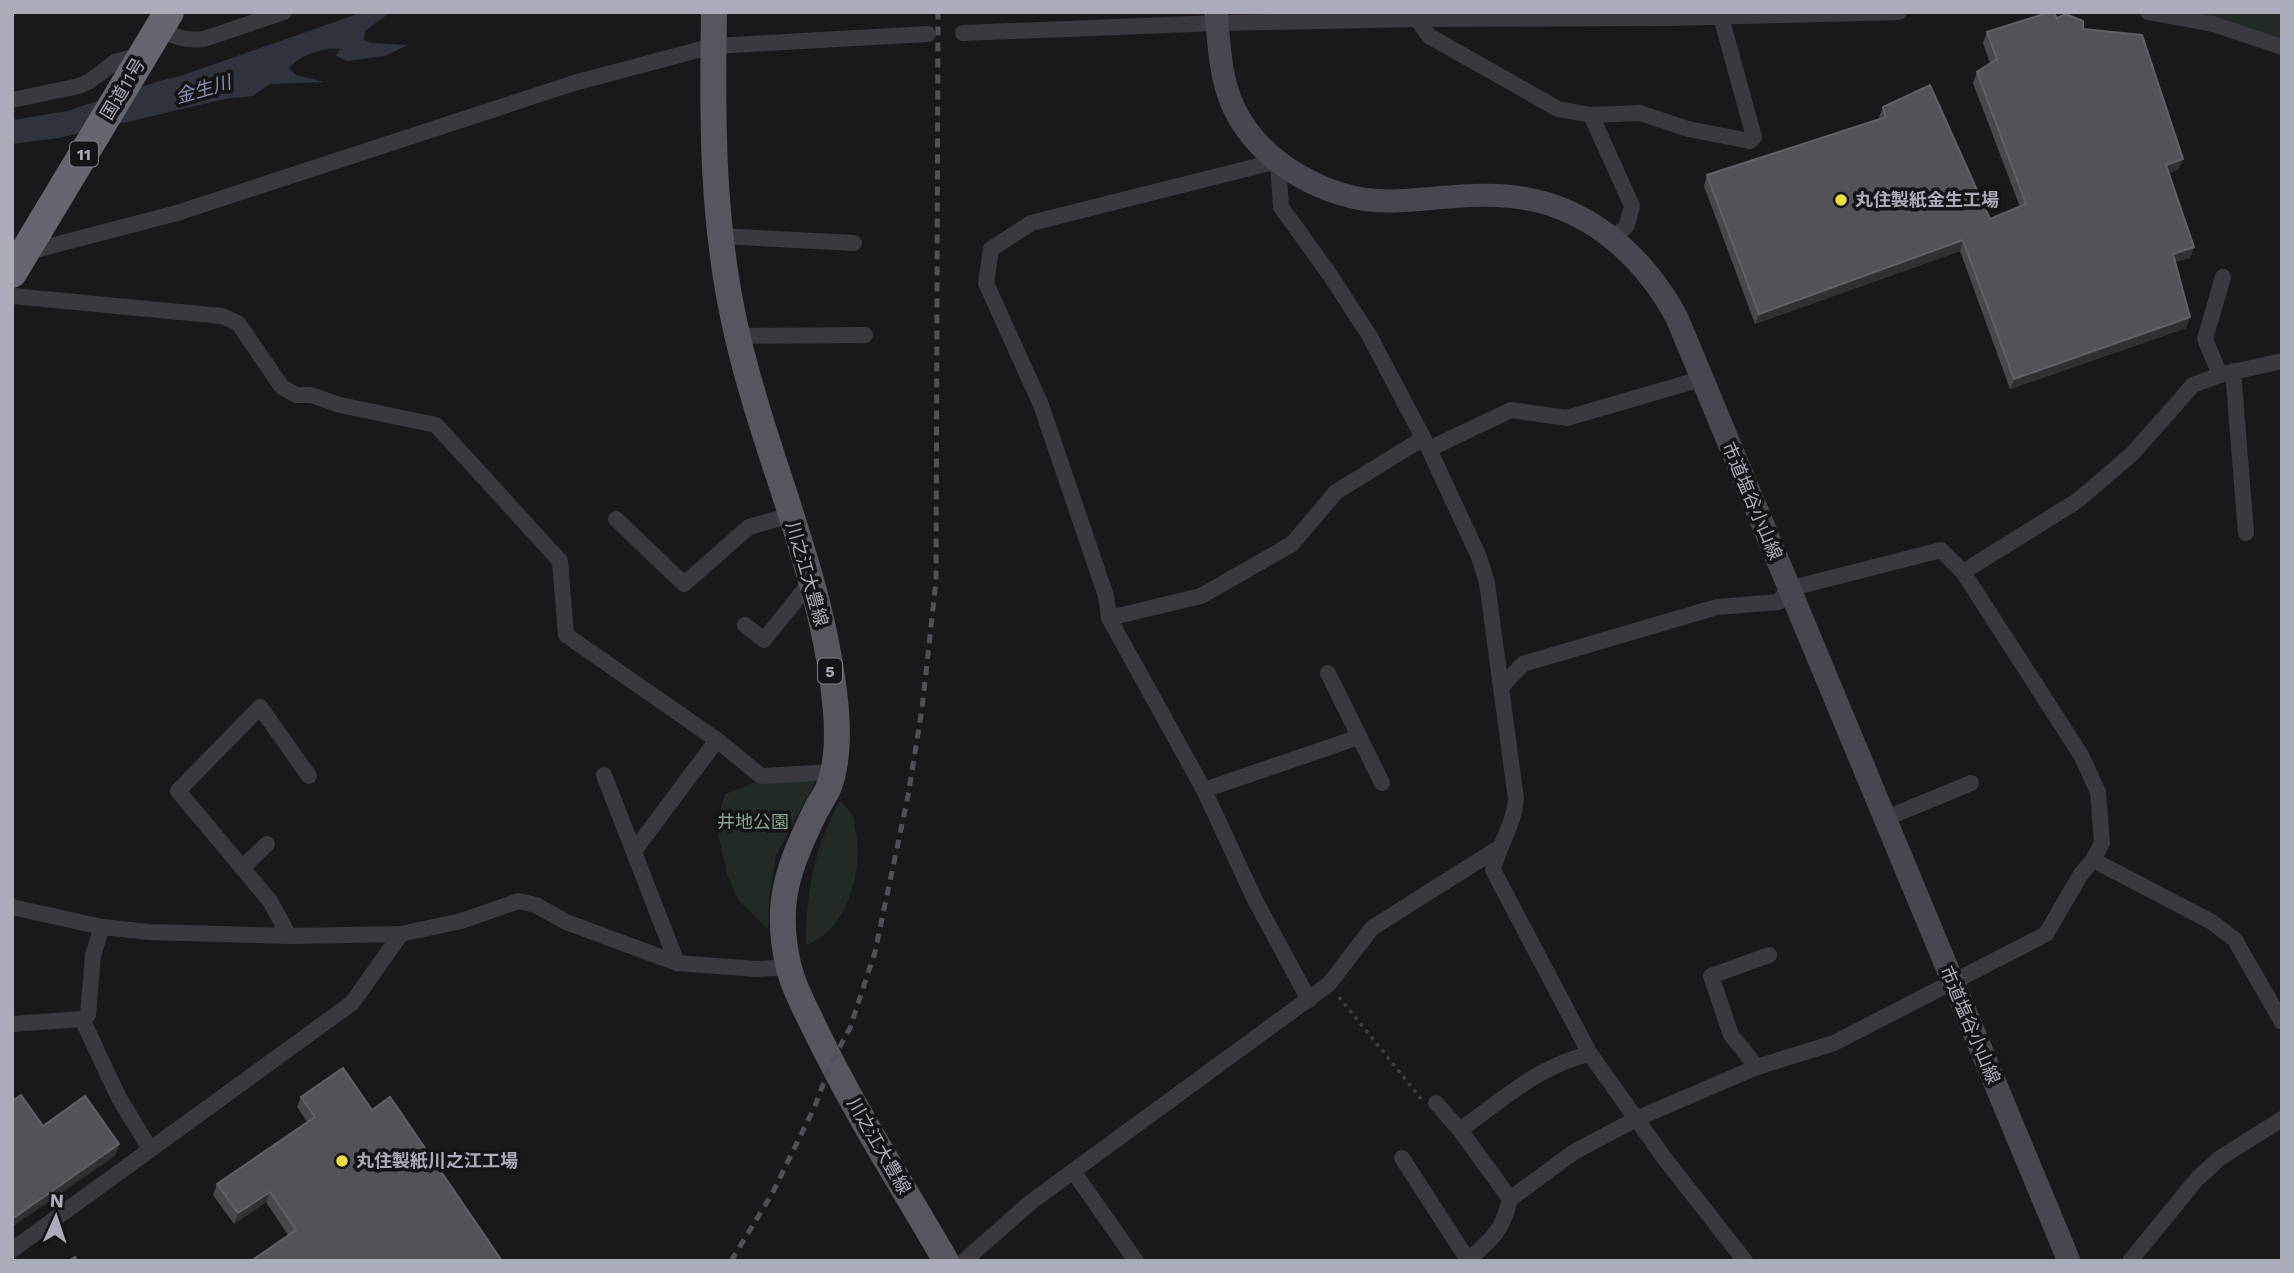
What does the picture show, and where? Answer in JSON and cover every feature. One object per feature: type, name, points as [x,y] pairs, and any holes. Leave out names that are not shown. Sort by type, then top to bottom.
[{"type":"highway","name":"国道11号","points":[[18,263],[164,20]]},
{"type":"main road","name":"川之江大豊線","points":[[714,12],[715,201],[719,236],[737,336],[812,580],[824,629],[836,708],[837,741],[833,772],[793,859],[786,882],[782,910],[788,967],[831,1063],[946,1261]]},
{"type":"street","points":[[164,20],[174,37],[190,41],[204,39],[284,12]]},
{"type":"street","points":[[963,33],[1217,17],[1721,17],[1899,12]]},
{"type":"street","points":[[2148,12],[2213,24],[2282,47]]},
{"type":"street","name":"市道塩谷小山線","points":[[1217,17],[1222,69],[1233,106],[1253,137],[1278,161],[1310,181],[1348,197],[1388,201],[1488,194],[1529,199],[1562,209],[1593,223],[1641,265],[1662,291],[1677,318],[2069,1261]]},
{"type":"street","points":[[1417,19],[1429,36],[1558,109],[1591,115],[1640,113],[1688,129],[1750,141],[1754,137],[1721,17]]},
{"type":"street","points":[[18,263],[574,83],[713,46],[928,34]]},
{"type":"street","points":[[12,100],[79,86],[115,62],[144,54]]},
{"type":"street","points":[[1591,115],[1632,206],[1627,225],[1613,240]]},
{"type":"street","points":[[1310,1000],[1255,900],[1204,790],[1109,618],[1106,596],[1041,404],[986,283],[991,248],[1031,223],[1278,161],[1281,207],[1369,335],[1425,444],[1479,558],[1487,583],[1516,799],[1514,817],[1497,849],[1493,870],[1590,1054],[1636,1119],[1745,1261]]},
{"type":"street","points":[[719,236],[854,243]]},
{"type":"street","points":[[2223,278],[2205,339],[2227,373],[2246,533]]},
{"type":"street","points":[[12,296],[222,316],[238,323],[282,387],[296,395],[311,395],[340,405],[436,425],[560,561],[566,635],[717,740],[761,776],[833,772]]},
{"type":"street","points":[[737,336],[865,335]]},
{"type":"street","points":[[1963,572],[2077,501],[2132,454],[2193,385],[2227,373],[2282,361]]},
{"type":"street","points":[[1109,618],[1201,597],[1292,544],[1336,492],[1425,444],[1511,410],[1567,418],[1702,379]]},
{"type":"street","points":[[616,519],[684,584],[749,527],[791,515]]},
{"type":"street","points":[[1402,1158],[1468,1260],[1496,1236],[1506,1218],[1510,1199],[1574,1152],[1636,1119],[1757,1067],[1834,1043],[2046,934],[2102,843],[2098,792],[2081,755],[1963,572],[1941,550],[1788,589],[1779,602],[1717,607],[1523,664],[1501,687]]},
{"type":"street","points":[[745,625],[764,640],[812,580]]},
{"type":"street","points":[[1328,673],[1382,783]]},
{"type":"street","points":[[289,936],[270,901],[178,792],[260,707],[309,776]]},
{"type":"street","points":[[1204,790],[1359,737]]},
{"type":"street","points":[[634,851],[717,740]]},
{"type":"street","points":[[604,775],[677,963]]},
{"type":"street","points":[[1884,819],[1971,783]]},
{"type":"street","points":[[242,868],[267,844]]},
{"type":"street","points":[[964,1261],[1031,1202],[1310,1000],[1329,984],[1372,928],[1497,849]]},
{"type":"street","points":[[2093,860],[2212,922],[2235,940],[2276,998],[2282,1022]]},
{"type":"street","points":[[12,907],[103,928],[289,936],[401,934],[461,921],[519,901],[536,905],[566,922],[677,963],[757,969],[788,967]]},
{"type":"street","points":[[12,1024],[82,1019],[88,1015],[93,955],[103,928]]},
{"type":"street","points":[[12,1250],[352,1003],[401,934]]},
{"type":"street","points":[[1757,1067],[1731,1035],[1711,976],[1769,955]]},
{"type":"street","points":[[82,1019],[119,1098],[150,1149]]},
{"type":"street","points":[[1460,1130],[1533,1078],[1575,1057],[1590,1054]]},
{"type":"street","points":[[1436,1103],[1460,1130],[1510,1199]]},
{"type":"street","points":[[2130,1261],[2197,1179],[2220,1158],[2282,1119]]},
{"type":"street","points":[[1073,1171],[1136,1261]]},
{"type":"path","points":[[1329,984],[1422,1100],[1436,1103]]},
{"type":"green space","points":[[2155,12],[2282,12],[2282,41]]},
{"type":"green space","name":"井地公園","points":[[816,781],[776,856],[768,929],[738,900],[727,874],[716,825],[725,794],[757,782]]},
{"type":"green space","name":"井地公園","points":[[840,800],[855,823],[858,848],[854,882],[842,914],[820,938],[806,945],[813,871],[824,836]]},
{"type":"water","name":"金生川","points":[[363,12],[391,12],[365,31],[364,40],[408,45],[385,56],[347,61],[336,56],[340,49],[320,51],[299,59],[289,68],[296,75],[324,82],[270,84],[253,96],[225,99],[59,138],[12,144],[12,120],[67,111],[183,75]]},
{"type":"building","name":"丸住製紙金生工場","points":[[2050,12],[2057,18],[2066,14],[2083,21],[2083,29],[2142,35],[2183,159],[2166,165],[2194,247],[2173,254],[2190,317],[2014,379],[1963,240],[1759,314],[1707,175],[1886,117],[1883,107],[1930,85],[1990,219],[2026,204],[1977,72],[1997,59],[1987,32]]},
{"type":"building","name":"丸住製紙川之江工場","points":[[343,1068],[372,1110],[390,1097],[502,1261],[251,1261],[296,1230],[270,1192],[238,1213],[217,1184],[315,1117],[301,1097]]},
{"type":"building","points":[[21,1095],[43,1126],[85,1096],[119,1144],[12,1219],[12,1101]]},
{"type":"railway","points":[[731,1261],[772,1194],[815,1106],[831,1063],[850,1028],[875,952],[908,796],[922,709],[936,581],[938,12]]},
{"type":"place","name":"丸住製紙金生工場","points":[[1841,200]]},
{"type":"place","name":"丸住製紙川之江工場","points":[[342,1161]]}]
